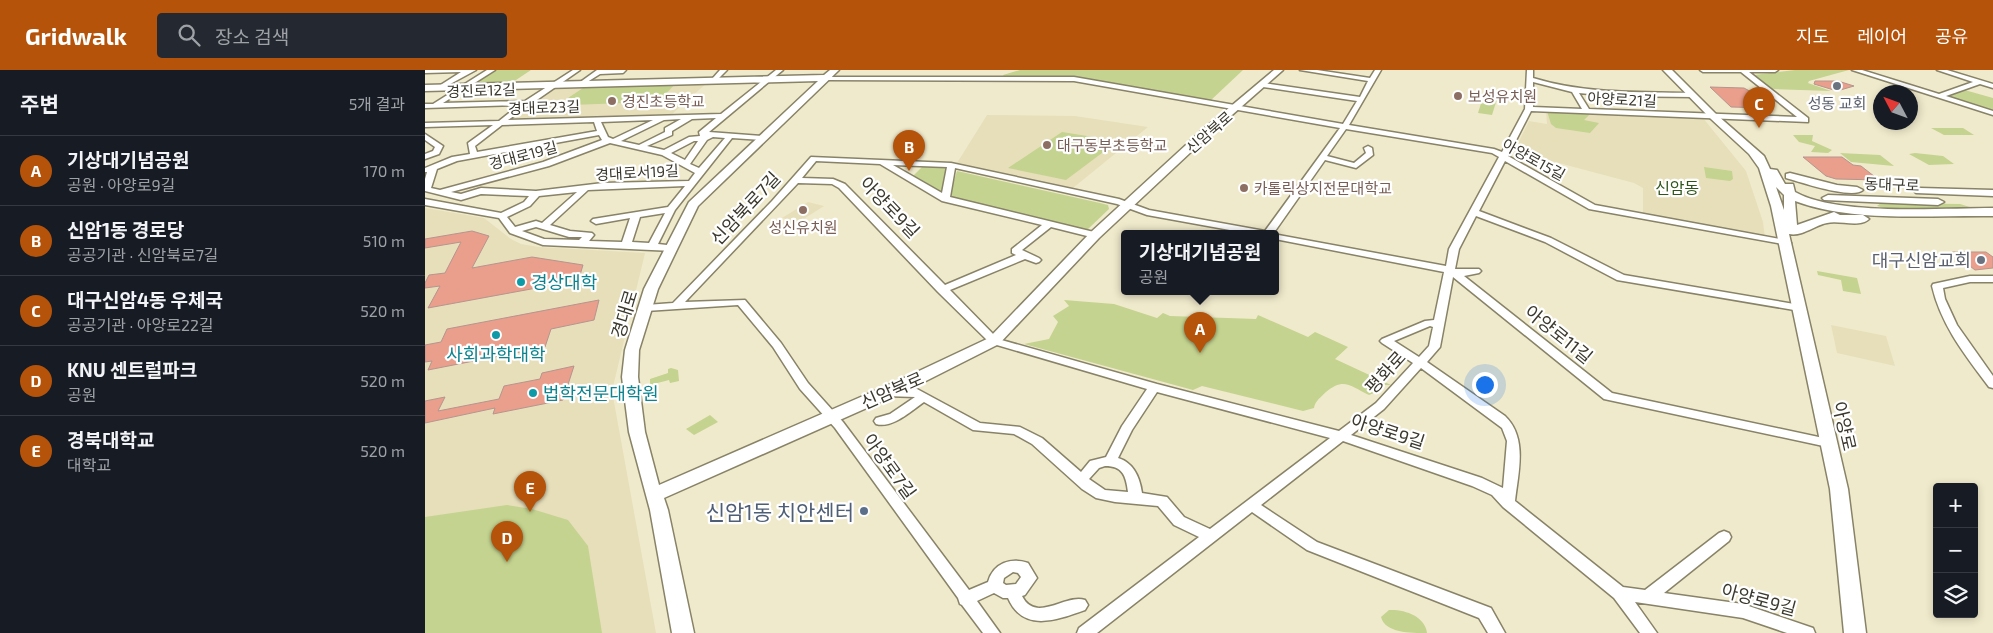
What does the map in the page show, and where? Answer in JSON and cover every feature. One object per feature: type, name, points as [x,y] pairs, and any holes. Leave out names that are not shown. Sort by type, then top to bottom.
[{"type":"main road","name":"신암북로","points":[[654,495],[830,416],[884,394],[994,341],[1095,235],[1203,135],[1279,70]]},
{"type":"main road","points":[[1667,70],[1714,117],[1753,152],[1784,174],[1834,191],[1875,200]]},
{"type":"main road","points":[[425,88],[714,80],[831,74]]},
{"type":"main road","name":"경대로","points":[[683,633],[654,495],[637,432],[630,376],[632,350],[651,289],[673,248],[693,204],[831,74]]},
{"type":"main road","points":[[1753,152],[1764,168],[1790,237]]},
{"type":"main road","points":[[1766,162],[1781,186],[1793,196],[1891,220]]},
{"type":"main road","points":[[1784,174],[1847,190],[1993,192]]},
{"type":"main road","points":[[1784,174],[1793,196],[1790,237]]},
{"type":"main road","points":[[1776,203],[1784,198],[1793,196]]},
{"type":"main road","name":"동대구로","points":[[1793,196],[1993,203]]},
{"type":"main road","points":[[1859,211],[1845,204],[1875,200]]},
{"type":"main road","points":[[1790,237],[1825,219],[1859,211]]},
{"type":"main road","name":"동대구로","points":[[1859,211],[1993,212]]},
{"type":"main road","points":[[1825,219],[1993,223]]},
{"type":"main road","name":"아양로","points":[[1790,237],[1800,308],[1839,489],[1855,633]]},
{"type":"street","points":[[425,71],[471,70]]},
{"type":"street","points":[[441,87],[471,70]]},
{"type":"street","points":[[425,111],[492,70]]},
{"type":"street","name":"경진로12길","points":[[474,155],[471,145],[528,102],[577,70]]},
{"type":"street","points":[[714,80],[724,70]]},
{"type":"street","points":[[762,138],[731,134],[702,134],[780,70]]},
{"type":"street","points":[[883,79],[891,70]]},
{"type":"street","points":[[978,70],[1002,79]]},
{"type":"street","points":[[1303,70],[1372,80]]},
{"type":"street","points":[[1270,230],[1345,126],[1378,70]]},
{"type":"street","points":[[1703,70],[1775,70]]},
{"type":"street","points":[[1855,70],[1939,96],[1983,112],[1993,118]]},
{"type":"street","points":[[1940,70],[1993,86]]},
{"type":"street","points":[[582,83],[599,71],[624,71]]},
{"type":"street","points":[[610,83],[624,71]]},
{"type":"street","name":"아양로21길","points":[[1529,108],[1805,120],[1744,71]]},
{"type":"street","name":"아양로15길","points":[[831,74],[883,79],[1074,78],[1235,108],[1494,151],[1592,207],[1790,237]]},
{"type":"street","name":"평화로","points":[[1530,74],[1547,85],[1574,90],[1693,95]]},
{"type":"street","name":"평화로","points":[[1085,633],[1380,406],[1434,346],[1451,272],[1454,249],[1503,155],[1515,138],[1529,108],[1530,74]]},
{"type":"street","points":[[1939,96],[1980,82]]},
{"type":"street","points":[[1263,85],[1360,99]]},
{"type":"street","points":[[1574,90],[1587,112]]},
{"type":"street","name":"경진로12길","points":[[434,106],[528,102]]},
{"type":"street","points":[[425,106],[434,106]]},
{"type":"street","points":[[1983,112],[1993,113]]},
{"type":"street","name":"경대로23길","points":[[425,125],[723,116]]},
{"type":"street","name":"경대로23길","points":[[642,146],[669,133],[668,130],[690,117]]},
{"type":"street","name":"경대로23길","points":[[641,128],[664,118]]},
{"type":"street","points":[[596,120],[605,139],[642,146],[665,153],[700,172]]},
{"type":"street","name":"경대로19길","points":[[441,192],[546,164],[641,128]]},
{"type":"street","name":"경대로19길","points":[[474,155],[602,132]]},
{"type":"street","points":[[665,153],[692,139],[731,134]]},
{"type":"street","points":[[652,246],[671,209],[731,134]]},
{"type":"street","points":[[425,136],[439,146],[436,152],[425,157]]},
{"type":"street","points":[[686,164],[704,138]]},
{"type":"street","points":[[1322,158],[1356,166],[1370,153],[1368,148]]},
{"type":"street","points":[[441,192],[426,189],[429,169],[474,155]]},
{"type":"street","name":"신암북로7길","points":[[677,305],[814,158],[951,166],[1119,202],[1128,206]]},
{"type":"street","name":"신암북로7길","points":[[880,161],[945,199],[1049,224]]},
{"type":"street","points":[[425,162],[445,163]]},
{"type":"street","points":[[945,199],[951,166]]},
{"type":"street","name":"아양로9길","points":[[795,180],[833,182],[842,186],[994,341],[1154,387],[1340,436],[1477,482],[1497,491],[1508,503],[1619,593],[1743,611],[1807,633]]},
{"type":"street","name":"경대로서19길","points":[[441,192],[461,197],[471,192],[489,190],[536,194],[584,190],[603,186],[692,182]]},
{"type":"street","name":"경대로서19길","points":[[544,226],[584,190]]},
{"type":"street","points":[[425,202],[502,216],[527,204],[536,194]]},
{"type":"street","points":[[446,206],[461,197]]},
{"type":"street","points":[[1128,206],[1247,230]]},
{"type":"street","points":[[595,221],[671,209]]},
{"type":"street","points":[[1474,212],[1548,240],[1621,278],[1800,308]]},
{"type":"street","points":[[626,245],[636,215]]},
{"type":"street","points":[[502,216],[513,231],[543,242],[673,248]]},
{"type":"street","points":[[513,231],[536,224],[569,234],[589,234],[581,244]]},
{"type":"street","points":[[1036,260],[1015,251],[1049,224],[1095,235]]},
{"type":"street","name":"아양로11길","points":[[1279,237],[1451,272],[1608,396],[1828,443]]},
{"type":"street","points":[[942,290],[1025,255]]},
{"type":"street","points":[[1451,272],[1476,271]]},
{"type":"street","points":[[1993,279],[1970,279],[1937,286],[1940,302],[1956,331],[1993,384]]},
{"type":"street","name":"아양로7길","points":[[677,305],[741,302],[777,345],[804,386],[839,425],[965,599],[992,633]]},
{"type":"street","points":[[646,308],[677,305]]},
{"type":"street","points":[[1439,324],[1429,323],[1386,341],[1441,376],[1507,426],[1513,440],[1508,503]]},
{"type":"street","points":[[1110,461],[1127,429],[1154,387]]},
{"type":"street","points":[[884,394],[908,391],[924,397],[977,427],[1016,430],[1037,441],[1081,480],[1101,494],[1162,501],[1179,521],[1211,536]]},
{"type":"street","points":[[880,421],[894,418],[924,397]]},
{"type":"street","points":[[1081,480],[1086,471],[1095,464],[1110,461],[1130,471],[1134,478],[1136,497]]},
{"type":"street","points":[[1251,505],[1312,546],[1485,613],[1497,633]]},
{"type":"street","points":[[1649,596],[1724,537]]},
{"type":"street","points":[[1013,566],[1023,568],[1028,574],[1027,582],[1020,590],[1003,592],[996,585],[997,577],[1003,570],[1013,566]]},
{"type":"street","points":[[965,599],[996,585]]},
{"type":"street","points":[[1013,592],[1021,609],[1030,614],[1053,613],[1080,605]]},
{"type":"street","points":[[1619,593],[1649,633]]},
{"type":"shaded area","name":"경진초등학교","points":[[709,81],[670,116],[507,122],[558,85]]},
{"type":"shaded area","points":[[1546,111],[1703,118],[1746,171],[1763,222],[1765,238],[1643,213],[1643,188],[1634,183],[1514,151],[1529,121],[1547,124]]},
{"type":"shaded area","name":"대구동부초등학교","points":[[987,115],[1075,116],[1148,127],[1073,188],[957,163]]},
{"type":"shaded area","points":[[808,202],[824,206],[799,222],[782,218]]},
{"type":"shaded area","points":[[425,208],[484,218],[511,239],[521,244],[539,247],[645,253],[612,391],[656,633],[425,633]]},
{"type":"shaded area","points":[[1831,325],[1886,336],[1895,366],[1837,353]]},
{"type":"green space","points":[[495,70],[531,70],[510,84],[471,85]]},
{"type":"green space","points":[[1020,70],[1243,70],[1210,101],[1075,77],[1004,77],[1003,75]]},
{"type":"green space","points":[[1795,70],[1849,70],[1809,81],[1808,83],[1831,91],[1771,89],[1754,75]]},
{"type":"green space","points":[[675,84],[663,97],[684,97],[678,101],[571,105],[578,98],[568,98],[583,88]]},
{"type":"green space","points":[[1961,89],[1993,98],[1993,113],[1942,96]]},
{"type":"green space","points":[[1484,94],[1498,96],[1492,115],[1478,113]]},
{"type":"green space","points":[[1547,111],[1591,113],[1584,120],[1599,123],[1590,133],[1556,128],[1551,124]]},
{"type":"green space","points":[[1931,128],[1963,128],[1974,135],[1944,135]]},
{"type":"green space","points":[[1062,132],[1118,141],[1066,180],[1008,168]]},
{"type":"green space","points":[[1793,135],[1813,135],[1812,141],[1832,150],[1828,153],[1811,152],[1815,146],[1799,142]]},
{"type":"green space","points":[[1840,153],[1880,155],[1894,166],[1851,162]]},
{"type":"green space","points":[[1909,154],[1943,156],[1954,164],[1929,165]]},
{"type":"green space","points":[[923,166],[948,167],[941,193],[913,176]]},
{"type":"green space","points":[[1704,167],[1732,171],[1733,179],[1730,181],[1706,178]]},
{"type":"green space","points":[[957,171],[1108,205],[1109,209],[1087,230],[949,196]]},
{"type":"green space","points":[[1881,203],[1960,204],[1973,208],[1968,210],[1888,209],[1877,206]]},
{"type":"green space","points":[[1817,271],[1857,278],[1861,294],[1843,291],[1841,280],[1818,275]]},
{"type":"green space","points":[[1064,300],[1114,304],[1157,318],[1163,313],[1170,316],[1256,319],[1258,315],[1308,337],[1315,332],[1348,347],[1335,359],[1391,385],[1380,385],[1374,393],[1369,395],[1347,384],[1338,385],[1332,387],[1320,397],[1314,408],[1303,411],[1202,386],[1193,390],[1024,344],[1049,339],[1058,322],[1053,316],[1069,306]]},
{"type":"green space","points":[[668,369],[678,370],[679,381],[670,383],[669,380],[650,385],[650,379],[668,373]]},
{"type":"green space","points":[[710,415],[718,422],[694,435],[686,429]]},
{"type":"green space","points":[[507,505],[532,509],[568,520],[588,546],[602,633],[425,633],[425,517]]},
{"type":"green space","points":[[1389,610],[1407,612],[1418,618],[1427,633],[1399,631],[1387,626],[1381,617]]},
{"type":"building","name":"성동 교회","points":[[1815,81],[1838,81],[1854,86],[1837,91],[1814,84]]},
{"type":"building","points":[[1710,87],[1744,88],[1755,94],[1768,108],[1731,107]]},
{"type":"building","points":[[1803,157],[1842,157],[1853,165],[1861,166],[1879,180],[1836,179],[1826,176]]},
{"type":"building","name":"경상대학","points":[[472,231],[489,236],[472,268],[532,257],[583,265],[580,275],[544,281],[542,287],[428,308],[440,286],[425,288],[429,275],[445,273],[461,242],[425,248],[425,239]]},
{"type":"building","points":[[1952,252],[1986,252],[1993,257],[1993,268],[1975,270]]},
{"type":"building","name":"사회과학대학","points":[[599,300],[594,320],[551,329],[545,347],[428,370],[432,361],[425,362],[425,345],[441,342],[447,329]]},
{"type":"building","name":"법학전문대학원","points":[[574,366],[563,400],[493,414],[495,408],[425,423],[425,401],[445,397],[438,411],[499,399],[504,386],[540,379],[542,373]]},
{"type":"place","name":"성동 교회","points":[[1837,86]]},
{"type":"place","name":"보성유치원","points":[[1458,96]]},
{"type":"place","name":"경진초등학교","points":[[612,101]]},
{"type":"place","name":"대구신암4동 우체국","points":[[1759,128]]},
{"type":"place","name":"대구동부초등학교","points":[[1047,145]]},
{"type":"place","name":"신암1동 경로당","points":[[909,171]]},
{"type":"place","name":"카톨릭상지전문대학교","points":[[1244,188]]},
{"type":"place","name":"성신유치원","points":[[803,210]]},
{"type":"place","name":"대구신암교회","points":[[1981,260]]},
{"type":"place","name":"경상대학","points":[[521,282]]},
{"type":"place","name":"사회과학대학","points":[[496,335]]},
{"type":"place","name":"기상대기념공원","points":[[1200,353]]},
{"type":"place","name":"법학전문대학원","points":[[533,393]]},
{"type":"place","name":"신암1동 치안센터","points":[[864,511]]},
{"type":"place","name":"경북대학교","points":[[530,512]]},
{"type":"place","name":"KNU 센트럴파크","points":[[507,562]]},
{"type":"district","name":"신암동","points":[[1677,187]]}]
